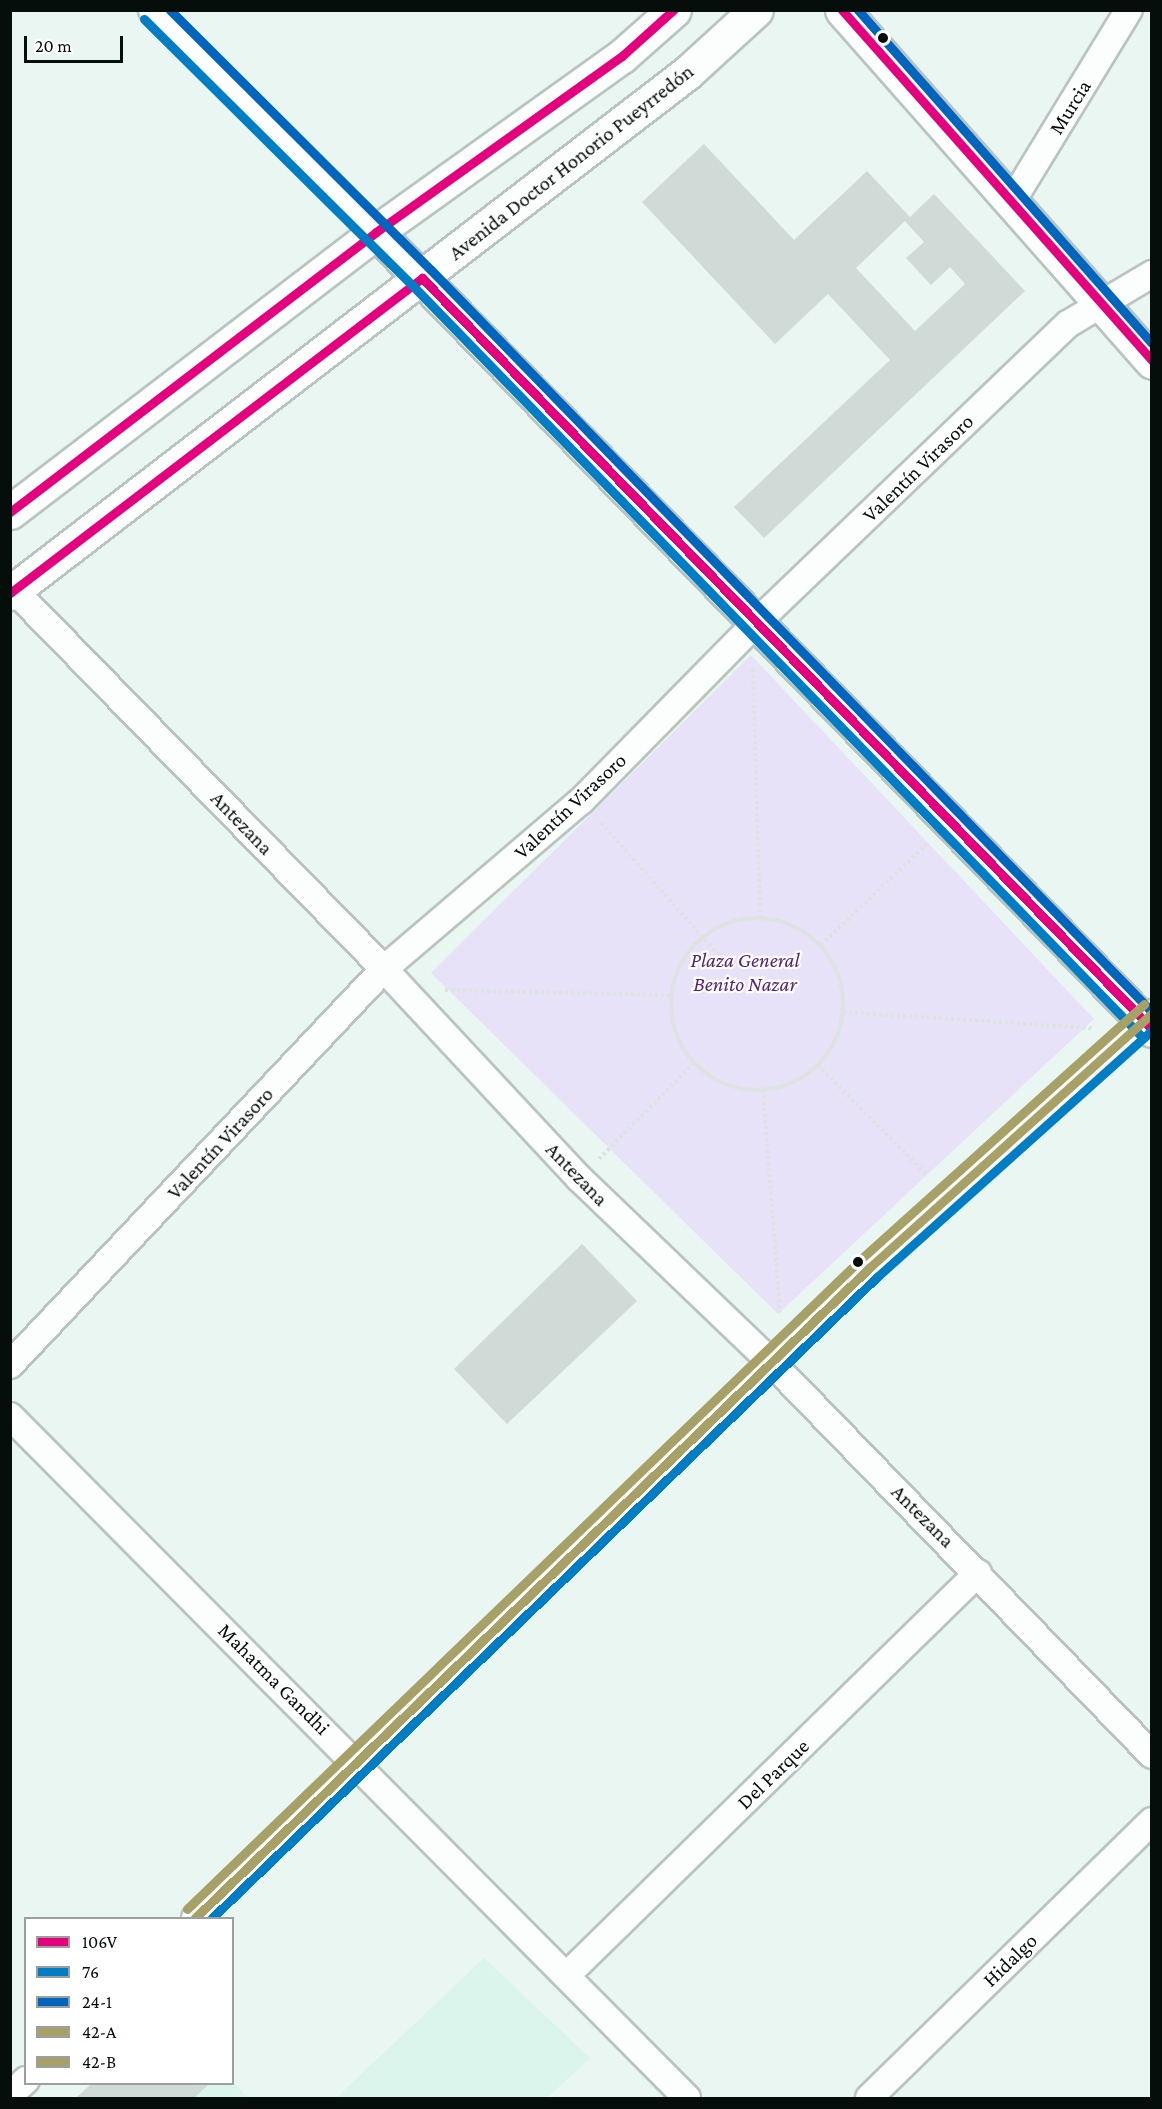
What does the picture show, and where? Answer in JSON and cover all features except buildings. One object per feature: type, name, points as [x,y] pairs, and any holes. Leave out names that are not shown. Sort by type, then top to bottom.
[{"type":"main road","points":[[10,512],[376,232],[622,56],[674,10]]},
{"type":"main road","name":"Avenida Doctor Honorio Pueyrredón","points":[[12,590],[687,73],[756,10]]},
{"type":"main road","points":[[842,10],[1101,307],[1152,362]]},
{"type":"main road","points":[[376,232],[949,822],[1149,1021]]},
{"type":"street","points":[[152,10],[376,232]]},
{"type":"street","name":"Murcia","points":[[1011,203],[1129,10]]},
{"type":"street","name":"Valentín Virasoro","points":[[10,1365],[384,969],[581,801],[756,623],[1068,324],[1101,307],[1152,274]]},
{"type":"street","name":"Antezana","points":[[12,590],[384,969],[579,1179],[771,1362],[1152,1755]]},
{"type":"street","points":[[196,1917],[947,1195],[1149,1021]]},
{"type":"street","name":"Mahatma Gandhi","points":[[10,1416],[358,1763],[687,2098]]},
{"type":"street","name":"Del Parque","points":[[567,1974],[978,1573]]},
{"type":"street","name":"Hidalgo","points":[[869,2098],[1152,1821]]},
{"type":"street","points":[[10,2095],[24,2082]]},
{"type":"path","points":[[756,623],[753,667],[760,917]]},
{"type":"path","points":[[581,801],[730,968]]},
{"type":"path","points":[[821,945],[949,822]]},
{"type":"path","points":[[760,917],[795,926],[821,945],[840,979],[843,1012],[835,1041],[818,1065],[798,1080],[763,1090],[726,1085],[694,1064],[678,1040],[671,995],[680,964],[701,937],[730,921],[760,917]]},
{"type":"path","points":[[434,990],[671,995]]},
{"type":"path","points":[[843,1012],[1103,1029],[1149,1021]]},
{"type":"path","points":[[579,1179],[694,1064]]},
{"type":"path","points":[[818,1065],[947,1195]]},
{"type":"path","points":[[763,1090],[781,1329],[771,1362]]},
{"type":"shaded area","points":[[484,1958],[590,2058],[547,2098],[336,2098]]},
{"type":"shaded area","points":[[234,2083],[248,2098],[76,2098],[90,2085],[234,2085]]},
{"type":"green space","name":"Plaza General Benito Nazar","points":[[751,655],[1094,1019],[778,1314],[431,973]]},
{"type":"transit line","name":"24-1","points":[[170,10],[431,270],[1152,1012]]},
{"type":"transit line","name":"106V","points":[[10,512],[376,232],[622,56],[673,10]]},
{"type":"transit line","name":"106V","points":[[842,10],[1152,361]]},
{"type":"transit line","name":"24-1","points":[[858,10],[1152,343]]},
{"type":"transit line","name":"76","points":[[144,19],[413,286],[1143,1038]]},
{"type":"transit line","name":"106V","points":[[10,593],[422,278],[1152,1029]]},
{"type":"transit line","name":"42-B","points":[[187,1909],[861,1259],[1144,1004]]},
{"type":"transit line","name":"42-A","points":[[196,1917],[869,1268],[1152,1013]]},
{"type":"transit line","name":"76","points":[[213,1917],[877,1277],[1152,1030]]}]
